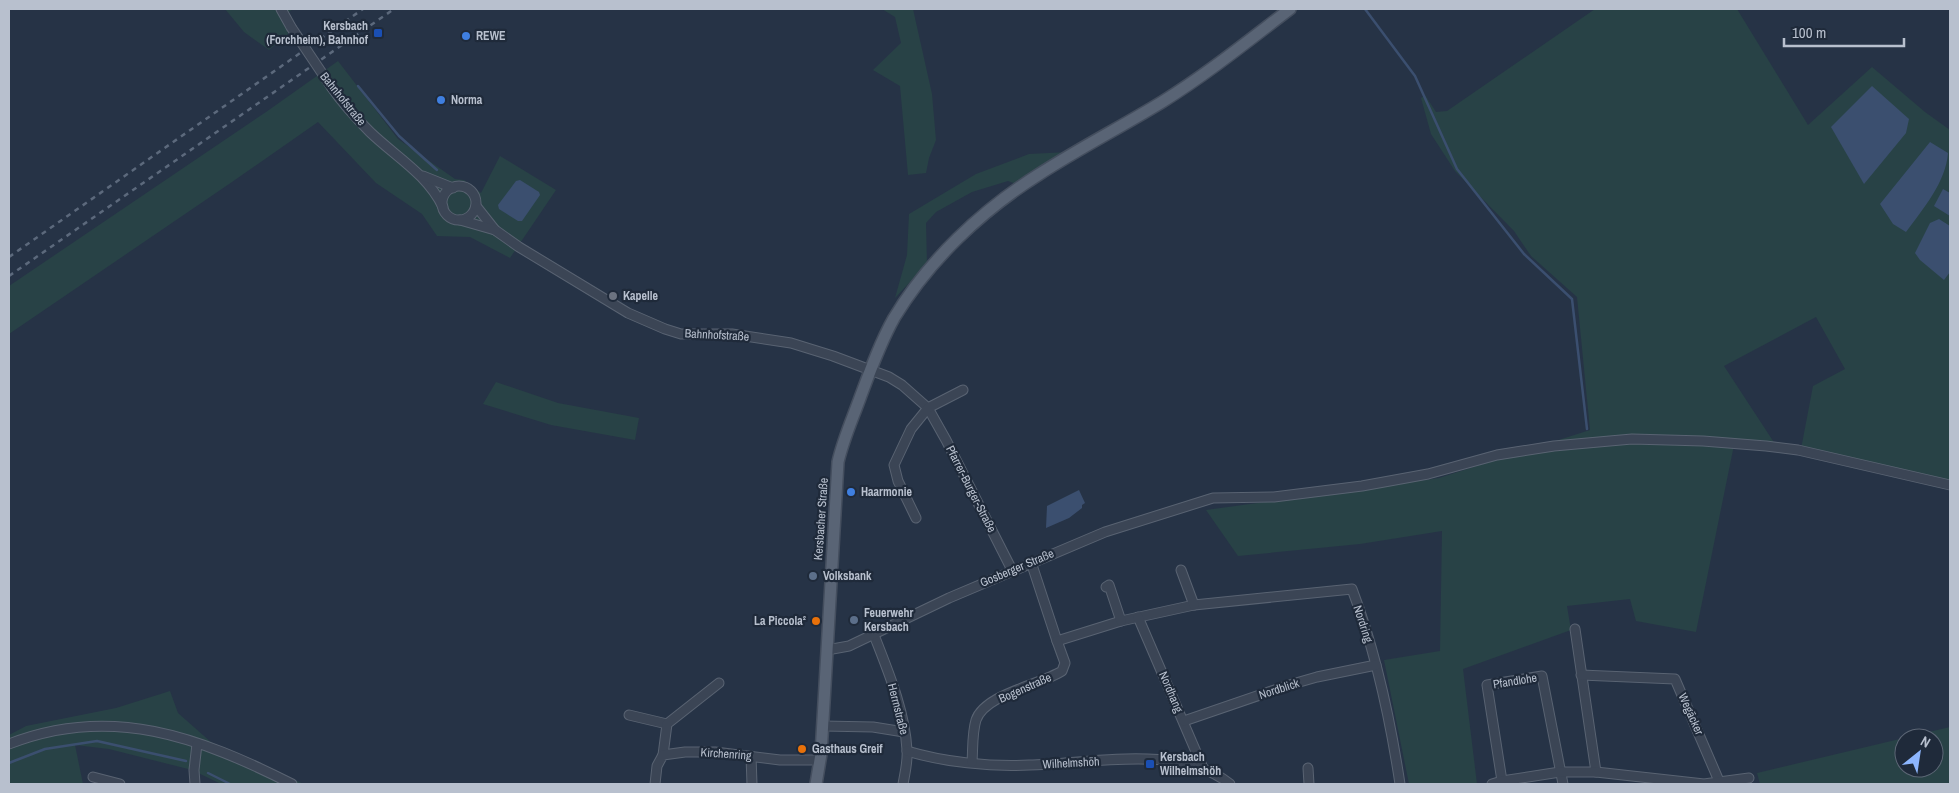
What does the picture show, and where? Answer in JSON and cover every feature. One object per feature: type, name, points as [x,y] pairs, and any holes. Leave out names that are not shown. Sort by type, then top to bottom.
[{"type":"main road","name":"Kersbacher Straße","points":[[816,784],[823,726],[838,462],[847,432],[880,347],[899,311],[933,266],[968,229],[996,205],[1038,175],[1186,86],[1290,9]]},
{"type":"street","name":"Bahnhofstraße","points":[[281,9],[332,88],[371,133],[420,175]]},
{"type":"street","points":[[420,175],[453,188],[462,187],[470,190],[475,197],[476,206],[495,230]]},
{"type":"street","points":[[420,175],[437,194],[451,218],[495,230]]},
{"type":"street","points":[[443,207],[445,195],[453,188]]},
{"type":"street","points":[[460,220],[471,216],[476,206]]},
{"type":"street","name":"Bahnhofstraße","points":[[495,230],[628,313],[665,329],[681,334],[732,334],[791,343],[833,356],[869,376]]},
{"type":"street","name":"Pfarrer-Burger-Straße","points":[[869,376],[889,377],[902,384],[928,408],[1012,570]]},
{"type":"street","points":[[916,518],[898,481],[894,465],[911,429],[928,408],[963,390]]},
{"type":"street","name":"Gosberger Straße","points":[[827,650],[849,646],[949,598],[1104,532],[1213,498],[1274,497],[1362,486],[1428,474],[1497,455],[1554,446],[1632,439],[1703,441],[1798,450],[1950,485]]},
{"type":"street","points":[[1031,562],[1058,641]]},
{"type":"street","points":[[1181,570],[1194,605]]},
{"type":"street","points":[[1106,587],[1109,586],[1122,621]]},
{"type":"street","name":"Nordring","points":[[1058,641],[1122,621],[1194,605],[1352,589],[1364,620],[1387,706],[1400,784]]},
{"type":"street","name":"Nordhang","points":[[1138,617],[1203,768]]},
{"type":"street","points":[[1575,629],[1596,772]]},
{"type":"street","name":"Herrnstraße","points":[[874,635],[902,716],[908,751],[903,784]]},
{"type":"street","name":"Bogenstraße","points":[[972,762],[976,720],[983,708],[999,698],[1062,671],[1065,663],[1058,641]]},
{"type":"street","name":"Nordblick","points":[[1184,721],[1289,685],[1376,665]]},
{"type":"street","name":"Wegäcker","points":[[1581,675],[1675,679],[1719,780]]},
{"type":"street","name":"Pfandlohe","points":[[1502,781],[1487,685],[1505,682],[1543,678],[1560,772]]},
{"type":"street","points":[[655,784],[657,766],[663,755],[668,724],[719,683]]},
{"type":"street","points":[[629,715],[668,724]]},
{"type":"street","points":[[9,744],[56,730],[81,726],[102,725],[146,730],[216,750],[292,784]]},
{"type":"street","points":[[823,726],[873,726],[904,732]]},
{"type":"street","points":[[195,784],[194,770],[197,744]]},
{"type":"street","name":"Wilhelmshöh","points":[[908,751],[931,758],[1026,766],[1153,760],[1179,761],[1203,768],[1230,784]]},
{"type":"street","name":"Kirchenring","points":[[663,755],[685,752],[708,752],[780,760],[820,760]]},
{"type":"street","points":[[751,756],[752,784]]},
{"type":"street","points":[[1308,768],[1309,784]]},
{"type":"street","points":[[1560,772],[1563,784]]},
{"type":"street","points":[[1492,784],[1560,772],[1596,772],[1633,780],[1704,784],[1719,780],[1749,778]]},
{"type":"street","points":[[93,777],[117,784]]},
{"type":"green space","points":[[225,9],[293,9],[286,14],[288,34],[269,50],[244,32]]},
{"type":"green space","points":[[882,9],[913,9],[932,94],[936,140],[926,173],[908,175],[900,86],[873,70],[901,43],[895,17]]},
{"type":"green space","points":[[1595,9],[1737,9],[1808,125],[1872,67],[1925,112],[1950,130],[1950,491],[1947,484],[1801,449],[1813,386],[1845,369],[1816,317],[1724,366],[1777,447],[1734,445],[1696,632],[1636,621],[1630,599],[1567,606],[1571,630],[1463,669],[1477,784],[1409,784],[1384,660],[1440,651],[1442,531],[1360,544],[1238,556],[1206,510],[1439,478],[1590,430],[1577,297],[1531,256],[1514,231],[1455,171],[1431,134],[1421,98],[1425,95],[1436,112],[1447,111]]},
{"type":"green space","points":[[338,61],[398,139],[455,179],[464,180],[481,193],[500,156],[556,190],[510,258],[470,237],[437,236],[422,214],[376,183],[318,122],[9,334],[9,286]]},
{"type":"green space","points":[[1069,152],[1016,184],[1008,181],[972,192],[936,212],[926,223],[927,264],[895,298],[907,255],[909,214],[976,174],[1029,154]]},
{"type":"green space","points":[[496,382],[558,403],[639,418],[635,440],[551,425],[483,404]]},
{"type":"green space","points":[[170,691],[178,713],[212,743],[304,784],[221,784],[192,770],[109,749],[75,745],[83,784],[9,784],[9,735],[26,726],[116,708]]},
{"type":"green space","points":[[1950,727],[1950,784],[1760,784],[1757,773],[1894,740],[1894,778],[1944,778],[1944,728]]},
{"type":"water","points":[[1872,86],[1909,119],[1906,133],[1864,184],[1831,127]]},
{"type":"water","points":[[1930,142],[1948,153],[1946,164],[1933,195],[1906,232],[1893,224],[1880,204]]},
{"type":"water","points":[[520,180],[539,192],[540,195],[522,221],[518,221],[499,209],[498,205],[516,181]]},
{"type":"water","points":[[1943,189],[1950,193],[1950,216],[1934,206]]},
{"type":"water","points":[[1939,219],[1950,226],[1950,272],[1944,280],[1920,260],[1915,253],[1930,223]]},
{"type":"water","points":[[1079,490],[1085,503],[1082,505],[1082,508],[1069,518],[1046,528],[1047,506]]},
{"type":"waterway","points":[[1365,9],[1415,76],[1457,169],[1524,254],[1572,299],[1587,429]]},
{"type":"waterway","points":[[358,86],[399,136],[437,170]]},
{"type":"waterway","points":[[9,763],[45,749],[97,741],[186,761]]},
{"type":"waterway","points":[[208,773],[230,784]]},
{"type":"railway","points":[[9,257],[363,9]]},
{"type":"railway","points":[[9,276],[394,9]]},
{"type":"place","name":"Kersbach (Forchheim), Bahnhof","points":[[378,33]]},
{"type":"place","name":"REWE","points":[[466,36]]},
{"type":"place","name":"Norma","points":[[441,100]]},
{"type":"place","name":"Kapelle","points":[[613,296]]},
{"type":"place","name":"Haarmonie","points":[[851,492]]},
{"type":"place","name":"Volksbank","points":[[813,576]]},
{"type":"place","name":"Feuerwehr Kersbach","points":[[854,620]]},
{"type":"place","name":"La Piccola²","points":[[816,621]]},
{"type":"place","name":"Gasthaus Greif","points":[[802,749]]},
{"type":"place","name":"Kersbach Wilhelmshöh","points":[[1150,764]]}]
